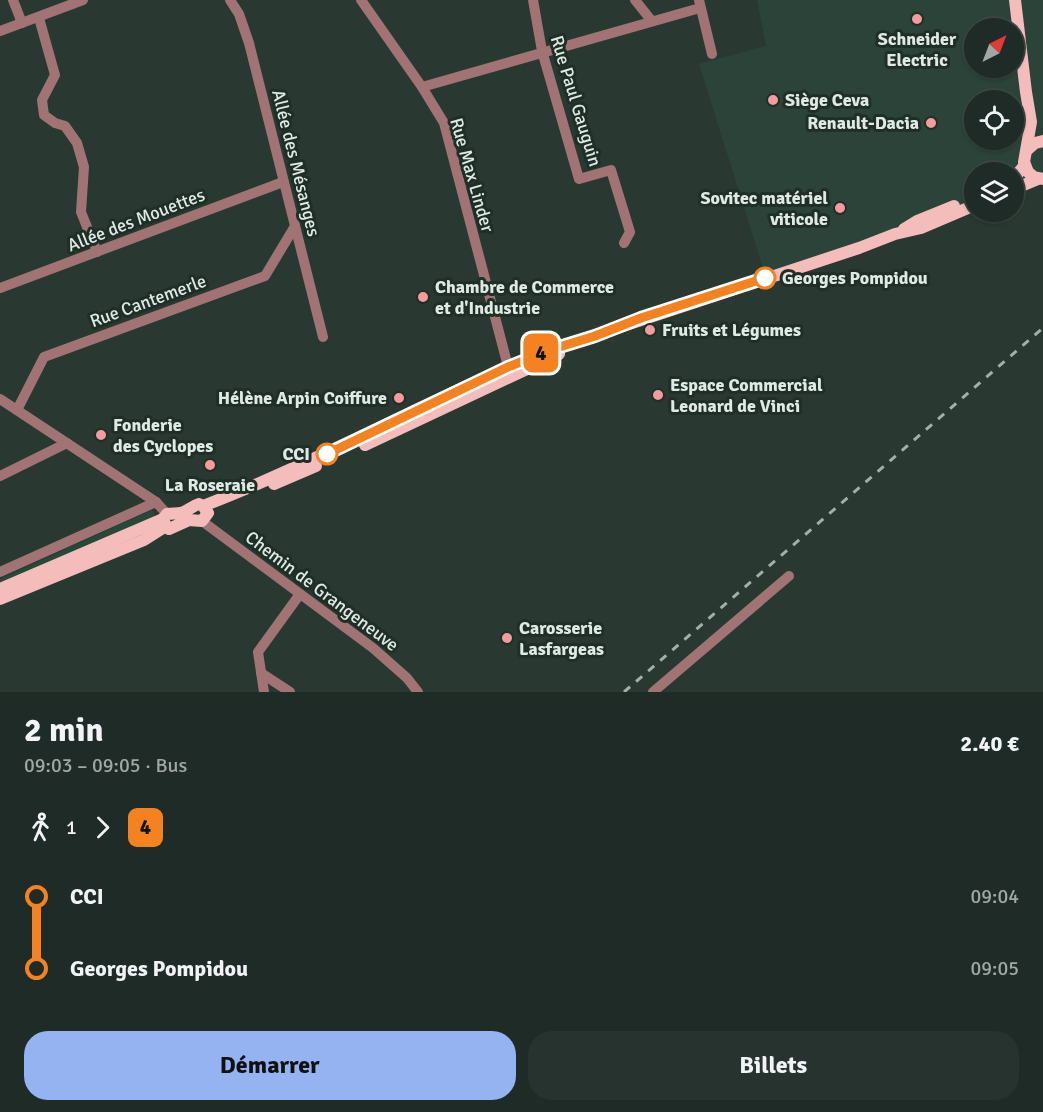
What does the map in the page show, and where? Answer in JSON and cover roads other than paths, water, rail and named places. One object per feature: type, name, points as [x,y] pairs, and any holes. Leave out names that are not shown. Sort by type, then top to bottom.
[{"type":"main road","points":[[1015,0],[1031,122],[1024,165],[1028,172],[1041,179]]},
{"type":"main road","points":[[1031,122],[1043,136]]},
{"type":"main road","points":[[1026,150],[1035,142],[1043,141]]},
{"type":"main road","points":[[1024,185],[1041,179]]},
{"type":"main road","points":[[895,234],[917,221],[964,202]]},
{"type":"main road","points":[[0,590],[199,504],[205,513],[279,473],[509,372],[553,349],[895,234],[921,228],[964,210]]},
{"type":"main road","points":[[0,599],[144,540],[165,520]]},
{"type":"street","points":[[13,0],[22,23]]},
{"type":"street","points":[[0,31],[83,0]]},
{"type":"street","name":"Allée des Mésanges","points":[[230,0],[239,14],[249,43],[323,337]]},
{"type":"street","name":"Rue Max Linder","points":[[361,0],[422,87],[444,123],[509,372]]},
{"type":"street","name":"Rue Paul Gauguin","points":[[533,0],[542,51],[579,179],[611,170],[630,232],[624,243]]},
{"type":"street","points":[[634,0],[651,20]]},
{"type":"street","points":[[422,87],[700,4],[712,54]]},
{"type":"street","points":[[39,18],[55,75],[42,100],[44,115],[55,123],[65,126],[77,143],[84,167],[81,212],[97,252]]},
{"type":"street","name":"Allée des Mouettes","points":[[0,288],[283,182]]},
{"type":"street","name":"Rue Cantemerle","points":[[17,410],[44,357],[266,276],[295,226]]},
{"type":"street","points":[[0,399],[156,502],[165,520]]},
{"type":"street","points":[[0,476],[68,443]]},
{"type":"street","points":[[0,572],[156,502]]},
{"type":"street","name":"Chemin de Grangeneuve","points":[[205,513],[300,594],[373,648],[407,678],[418,692]]},
{"type":"street","points":[[653,692],[789,576]]},
{"type":"street","points":[[264,692],[258,652],[300,594]]},
{"type":"street","points":[[261,673],[290,692]]},
{"type":"railway","points":[[624,692],[1043,328]]},
{"type":"place","name":"Schneider Electric","points":[[917,19]]},
{"type":"place","name":"Siège Ceva","points":[[773,100]]},
{"type":"place","name":"Renault-Dacia","points":[[931,123]]},
{"type":"place","name":"Sovitec matériel viticole","points":[[840,208]]},
{"type":"place","name":"Georges Pompidou","points":[[765,278]]},
{"type":"place","name":"Chambre de Commerce et d'Industrie","points":[[423,297]]},
{"type":"place","name":"Fruits et Légumes","points":[[650,330]]},
{"type":"place","name":"Espace Commercial Leonard de Vinci","points":[[658,395]]},
{"type":"place","name":"Hélène Arpin Coiffure","points":[[399,398]]},
{"type":"place","name":"Fonderie des Cyclopes","points":[[101,435]]},
{"type":"place","name":"CCI","points":[[327,454]]},
{"type":"place","name":"La Roseraie","points":[[210,465]]},
{"type":"place","name":"Carosserie Lasfargeas","points":[[507,638]]}]
